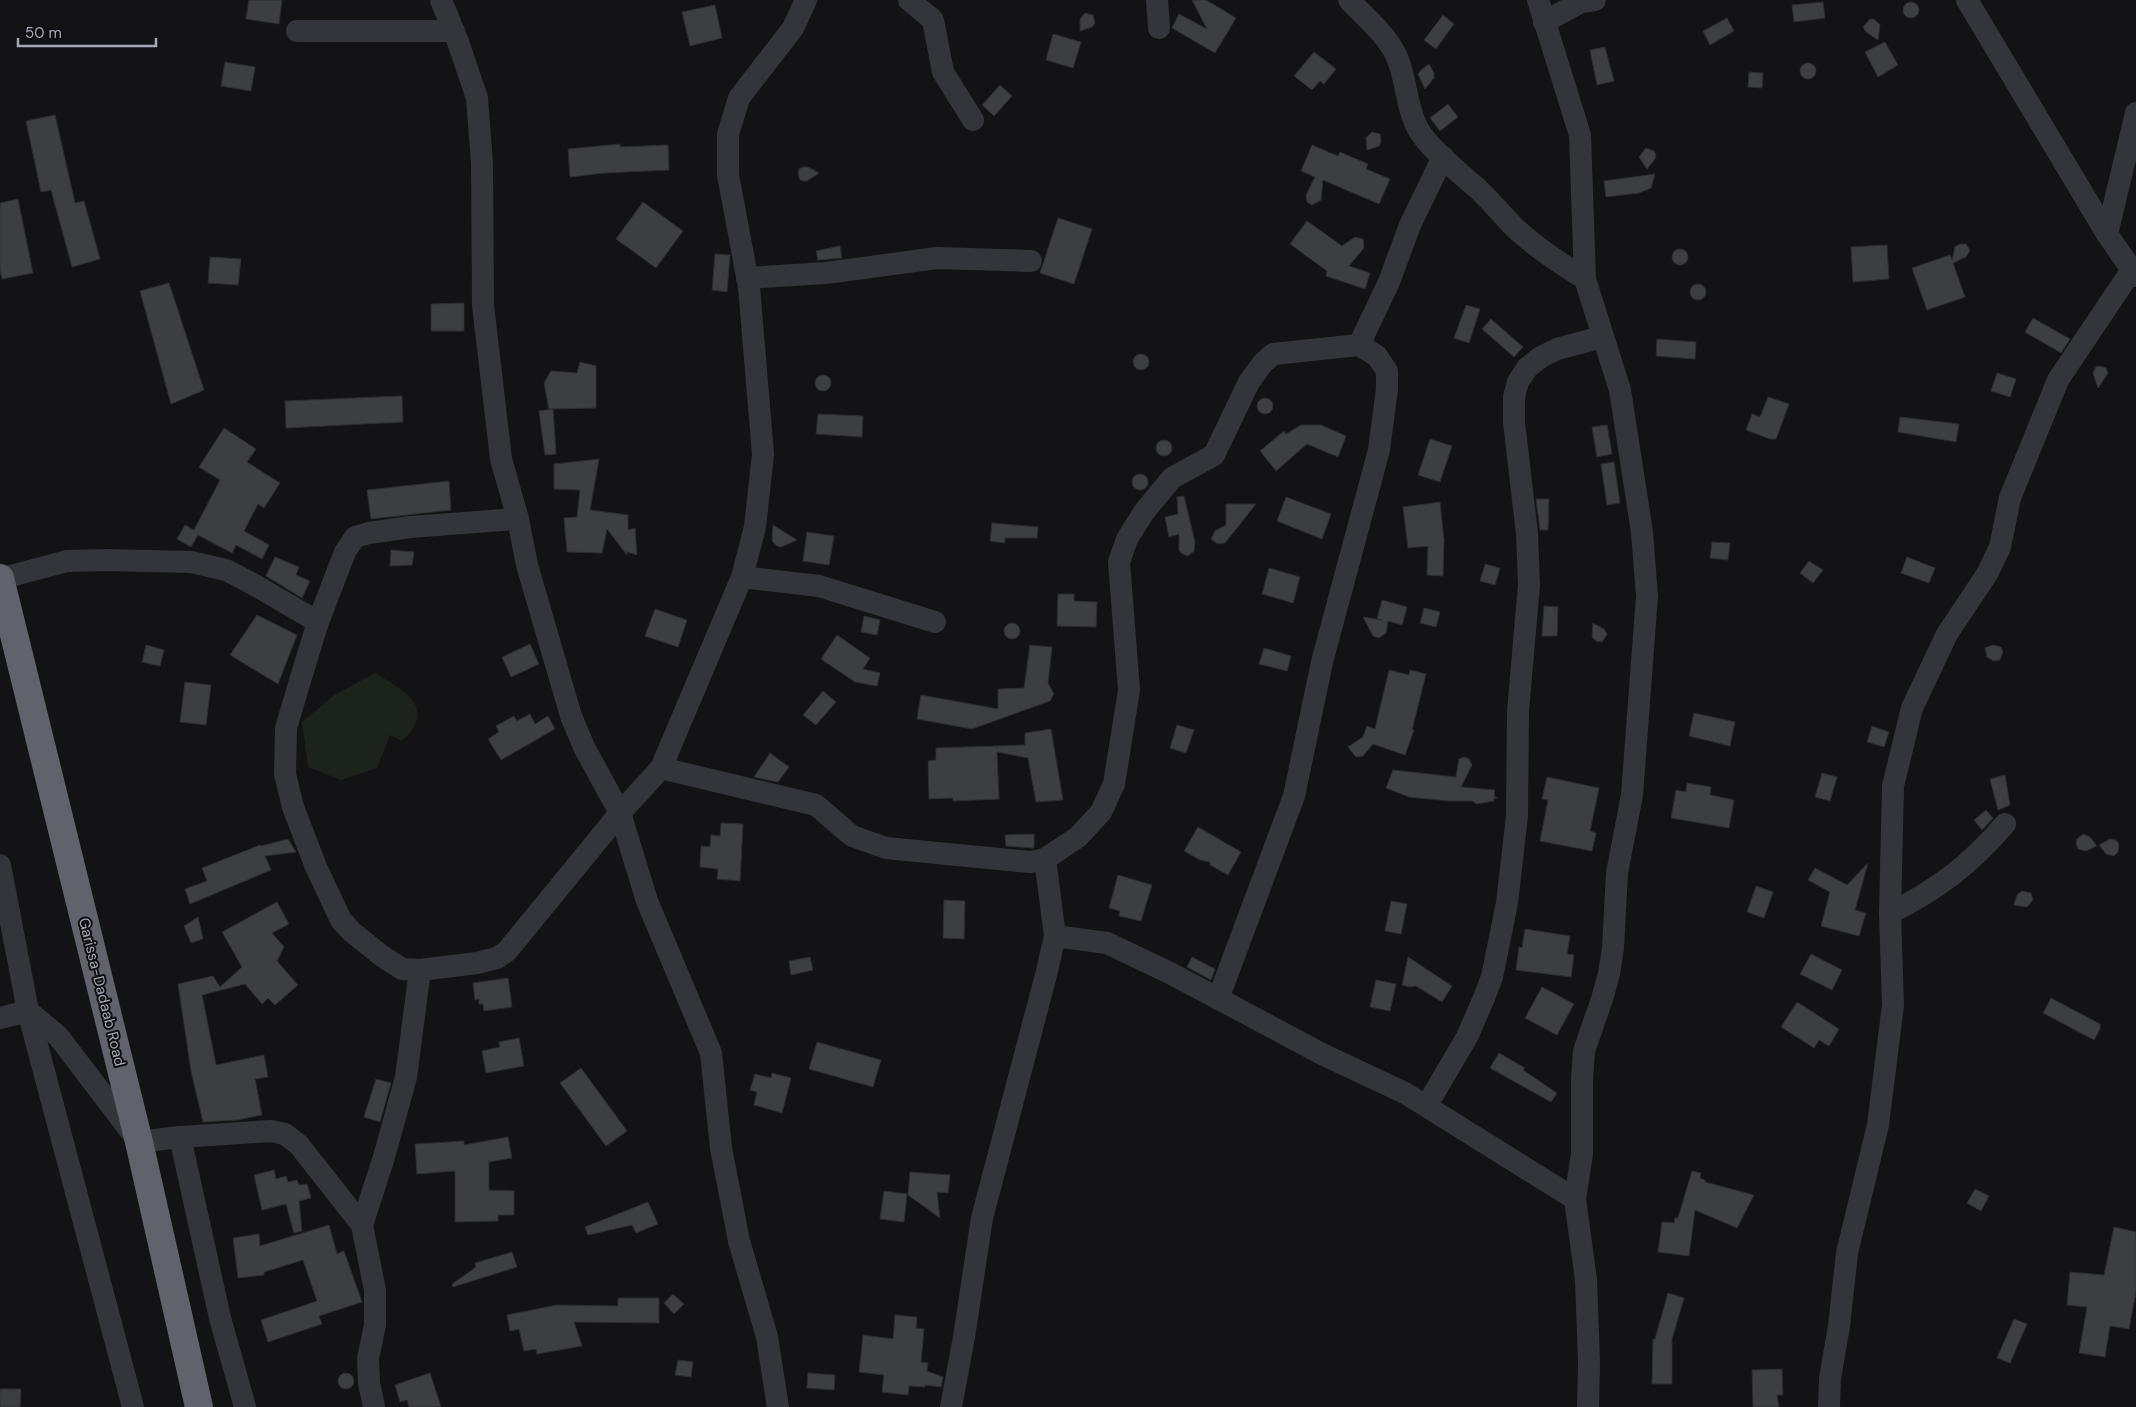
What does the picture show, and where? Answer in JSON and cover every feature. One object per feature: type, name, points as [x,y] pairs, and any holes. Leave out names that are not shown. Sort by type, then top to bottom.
[{"type":"highway","name":"Garissa-Dadaab Road","points":[[0,579],[139,1142],[200,1407]]},
{"type":"street","points":[[441,0],[477,98],[482,163],[484,305],[501,459],[518,519],[527,565],[571,716],[584,747],[620,813],[647,901],[711,1053],[721,1148],[739,1241],[768,1337],[778,1407]]},
{"type":"street","points":[[518,519],[410,526],[355,537],[345,552],[318,622],[286,728],[285,774],[294,806],[316,867],[341,920],[375,950],[402,968],[420,970],[477,963],[497,958],[507,951],[620,813],[661,768],[742,577],[755,527],[763,454],[747,278],[728,176],[728,134],[739,98],[793,28],[806,0]]},
{"type":"street","points":[[908,0],[933,20],[943,72],[972,120]]},
{"type":"street","points":[[1157,0],[1159,28]]},
{"type":"street","points":[[1349,0],[1379,31],[1396,55],[1404,81],[1407,105],[1417,129],[1442,157],[1494,203],[1514,227],[1548,255],[1585,279]]},
{"type":"street","points":[[1538,0],[1580,135],[1585,279],[1620,390],[1642,532],[1647,596],[1632,795],[1617,873],[1613,948],[1602,1000],[1584,1051],[1582,1154],[1576,1199],[1586,1280],[1589,1362],[1588,1407]]},
{"type":"street","points":[[1544,22],[1581,2],[1595,0]]},
{"type":"street","points":[[1829,1407],[1830,1378],[1839,1326],[1847,1253],[1878,1125],[1892,1015],[1890,913],[1893,786],[1912,708],[1947,634],[1986,574],[2000,547],[2010,498],[2058,380],[2134,273],[2107,234],[1967,0]]},
{"type":"street","points":[[297,31],[454,32]]},
{"type":"street","points":[[2107,234],[2136,113]]},
{"type":"street","points":[[1358,345],[1389,282],[1410,225],[1442,157]]},
{"type":"street","points":[[747,278],[826,273],[936,258],[1031,261]]},
{"type":"street","points":[[1427,1105],[1467,1037],[1484,998],[1492,977],[1507,903],[1517,816],[1518,711],[1529,585],[1527,534],[1514,422],[1514,397],[1518,382],[1527,368],[1540,357],[1557,349],[1602,337]]},
{"type":"street","points":[[661,768],[816,806],[852,836],[886,848],[1030,862],[1045,859],[1078,837],[1101,812],[1114,784],[1129,690],[1119,562],[1127,539],[1144,512],[1172,478],[1214,455],[1249,382],[1268,358],[1274,354],[1358,345],[1377,356],[1387,371],[1388,389],[1379,450],[1322,662],[1294,796],[1218,999]]},
{"type":"street","points":[[0,579],[67,562],[106,560],[191,562],[226,570],[318,622]]},
{"type":"street","points":[[742,577],[819,586],[935,622]]},
{"type":"street","points":[[1890,913],[1923,896],[1962,869],[2005,824]]},
{"type":"street","points":[[950,1407],[964,1337],[982,1218],[1055,936],[1045,859]]},
{"type":"street","points":[[0,865],[28,1011],[134,1407]]},
{"type":"street","points":[[1055,936],[1107,943],[1324,1055],[1405,1093],[1576,1199]]},
{"type":"street","points":[[362,1225],[384,1157],[406,1077],[420,970]]},
{"type":"street","points":[[28,1011],[58,1036],[139,1142],[180,1136],[271,1130],[285,1134],[299,1145],[362,1225],[374,1290],[375,1325],[368,1358],[369,1383],[374,1407]]},
{"type":"street","points":[[0,1018],[28,1011]]},
{"type":"street","points":[[180,1136],[220,1318],[245,1407]]},
{"type":"shaded area","points":[[375,673],[397,686],[413,701],[417,709],[417,719],[412,729],[402,741],[390,735],[377,768],[341,780],[308,767],[302,722],[333,696]]},
{"type":"building","points":[[249,0],[282,0],[279,24],[246,19]]},
{"type":"building","points":[[1192,0],[1206,0],[1236,18],[1215,53],[1172,28],[1179,14],[1207,29]]},
{"type":"building","points":[[1823,2],[1825,18],[1794,22],[1792,5]]},
{"type":"building","points":[[1911,2],[1919,10],[1911,18],[1903,10]]},
{"type":"building","points":[[715,5],[722,38],[690,46],[682,12]]},
{"type":"building","points":[[1085,13],[1093,15],[1095,23],[1092,27],[1080,31],[1080,19]]},
{"type":"building","points":[[1443,15],[1454,24],[1436,49],[1424,40]]},
{"type":"building","points":[[1727,18],[1734,31],[1710,45],[1703,31]]},
{"type":"building","points":[[1870,19],[1874,19],[1880,25],[1878,40],[1866,32],[1863,27]]},
{"type":"building","points":[[1053,34],[1081,42],[1073,68],[1046,60]]},
{"type":"building","points":[[1885,42],[1898,65],[1878,77],[1865,52]]},
{"type":"building","points":[[1605,47],[1614,81],[1597,85],[1590,50]]},
{"type":"building","points":[[1314,52],[1336,69],[1324,84],[1320,81],[1312,90],[1294,76]]},
{"type":"building","points":[[225,62],[255,67],[251,91],[221,86]]},
{"type":"building","points":[[1808,63],[1816,71],[1808,79],[1800,71]]},
{"type":"building","points":[[1429,64],[1434,73],[1434,78],[1425,89],[1418,74]]},
{"type":"building","points":[[1749,72],[1763,73],[1762,88],[1748,87]]},
{"type":"building","points":[[1000,85],[1012,96],[994,116],[982,105]]},
{"type":"building","points":[[1448,104],[1458,117],[1440,131],[1430,118]]},
{"type":"building","points":[[55,115],[75,203],[84,201],[100,259],[72,267],[51,190],[41,192],[26,121]]},
{"type":"building","points":[[1372,132],[1380,134],[1381,142],[1379,146],[1367,150],[1366,138]]},
{"type":"building","points":[[620,144],[620,147],[668,145],[669,170],[604,173],[570,177],[568,149]]},
{"type":"building","points":[[1312,145],[1338,156],[1340,152],[1368,164],[1366,169],[1390,179],[1379,204],[1323,180],[1321,200],[1312,205],[1307,202],[1306,195],[1315,177],[1301,171]]},
{"type":"building","points":[[1646,148],[1654,151],[1656,155],[1647,169],[1639,157]]},
{"type":"building","points":[[808,167],[819,173],[807,181],[800,180],[798,173],[799,169]]},
{"type":"building","points":[[1655,174],[1651,188],[1639,193],[1606,197],[1604,181]]},
{"type":"building","points":[[18,199],[33,273],[2,279],[0,270],[0,203]]},
{"type":"building","points":[[643,202],[683,231],[656,268],[616,239]]},
{"type":"building","points":[[1058,218],[1092,229],[1074,284],[1040,273]]},
{"type":"building","points":[[1307,221],[1342,246],[1355,237],[1363,239],[1364,248],[1349,266],[1370,273],[1365,289],[1326,276],[1327,271],[1290,244]]},
{"type":"building","points":[[1960,244],[1966,244],[1970,250],[1966,257],[1953,263],[1965,297],[1927,310],[1912,268],[1950,255],[1952,260],[1955,247]]},
{"type":"building","points":[[1887,245],[1889,279],[1853,282],[1851,247]]},
{"type":"building","points":[[840,246],[842,258],[818,260],[816,251]]},
{"type":"building","points":[[1680,249],[1686,251],[1688,257],[1686,263],[1680,265],[1674,263],[1672,257],[1674,251]]},
{"type":"building","points":[[715,254],[730,255],[727,292],[712,290]]},
{"type":"building","points":[[210,257],[241,259],[238,285],[208,283]]},
{"type":"building","points":[[169,283],[204,390],[171,404],[140,291]]},
{"type":"building","points":[[1698,284],[1704,286],[1706,292],[1704,298],[1698,300],[1692,298],[1690,292],[1692,286]]},
{"type":"building","points":[[464,303],[464,331],[431,331],[431,304]]},
{"type":"building","points":[[1466,305],[1480,309],[1469,343],[1454,338]]},
{"type":"building","points":[[2033,318],[2070,339],[2061,353],[2025,332]]},
{"type":"building","points":[[1491,319],[1523,347],[1514,357],[1482,329]]},
{"type":"building","points":[[1657,339],[1696,342],[1695,359],[1656,356]]},
{"type":"building","points":[[1141,354],[1147,356],[1149,362],[1147,368],[1141,370],[1135,368],[1133,362],[1135,356]]},
{"type":"building","points":[[580,362],[596,366],[596,408],[549,409],[544,383],[551,371],[577,373]]},
{"type":"building","points":[[2096,367],[2106,368],[2108,373],[2098,388],[2093,373]]},
{"type":"building","points":[[1997,373],[2016,379],[2010,397],[1991,391]]},
{"type":"building","points":[[823,375],[829,377],[831,383],[829,389],[823,391],[817,389],[815,383],[817,377]]},
{"type":"building","points":[[402,396],[403,422],[286,428],[285,401]]},
{"type":"building","points":[[1768,397],[1789,404],[1776,439],[1770,439],[1746,430],[1752,414],[1760,417]]},
{"type":"building","points":[[1265,398],[1271,400],[1273,406],[1271,412],[1265,414],[1259,412],[1257,406],[1259,400]]},
{"type":"building","points":[[553,409],[556,454],[545,455],[539,411]]},
{"type":"building","points":[[818,414],[863,416],[862,437],[816,434]]},
{"type":"building","points":[[1900,417],[1959,424],[1956,442],[1898,432]]},
{"type":"building","points":[[1301,425],[1321,425],[1346,436],[1338,457],[1307,444],[1276,471],[1260,451],[1284,431],[1286,434]]},
{"type":"building","points":[[1607,425],[1612,454],[1597,457],[1592,427]]},
{"type":"building","points":[[224,428],[256,449],[247,462],[280,483],[264,508],[258,504],[244,531],[269,545],[262,559],[236,545],[232,553],[198,535],[191,547],[177,539],[185,525],[194,530],[220,480],[199,467]]},
{"type":"building","points":[[1430,439],[1452,446],[1440,482],[1418,475]]},
{"type":"building","points":[[1164,440],[1170,442],[1172,448],[1170,454],[1164,456],[1158,454],[1156,448],[1158,442]]},
{"type":"building","points":[[599,459],[590,510],[628,515],[628,530],[635,528],[637,555],[627,552],[627,555],[607,529],[602,553],[567,552],[564,518],[577,517],[580,490],[554,489],[554,464]]},
{"type":"building","points":[[1614,462],[1620,503],[1607,505],[1601,464]]},
{"type":"building","points":[[1140,474],[1148,482],[1140,490],[1132,482]]},
{"type":"building","points":[[449,481],[451,510],[371,519],[367,490]]},
{"type":"building","points":[[1184,496],[1195,542],[1194,551],[1188,556],[1179,550],[1179,534],[1169,537],[1165,517],[1178,514],[1177,497]]},
{"type":"building","points":[[1286,497],[1331,514],[1322,539],[1277,521]]},
{"type":"building","points":[[1536,499],[1549,499],[1548,530],[1540,530]]},
{"type":"building","points":[[1440,502],[1444,540],[1443,576],[1427,575],[1428,546],[1408,548],[1403,507]]},
{"type":"building","points":[[1226,504],[1256,504],[1225,543],[1218,544],[1211,539],[1215,531],[1226,525]]},
{"type":"building","points":[[992,523],[1038,527],[1037,538],[1005,538],[1005,543],[990,541]]},
{"type":"building","points":[[773,525],[797,540],[781,547],[777,546],[772,541]]},
{"type":"building","points":[[807,532],[834,536],[829,565],[803,561]]},
{"type":"building","points":[[1712,542],[1730,543],[1728,560],[1710,558]]},
{"type":"building","points":[[391,550],[414,552],[412,565],[390,566]]},
{"type":"building","points":[[275,557],[299,567],[296,575],[310,581],[302,598],[266,576]]},
{"type":"building","points":[[1907,557],[1935,568],[1929,583],[1901,573]]},
{"type":"building","points":[[1809,561],[1823,570],[1813,583],[1800,573]]},
{"type":"building","points":[[1485,564],[1500,568],[1495,585],[1480,581]]},
{"type":"building","points":[[1269,568],[1300,577],[1293,603],[1262,594]]},
{"type":"building","points":[[1058,594],[1074,594],[1074,601],[1097,602],[1096,627],[1057,626]]},
{"type":"building","points":[[1382,600],[1407,607],[1402,625],[1388,621],[1386,633],[1379,638],[1373,636],[1363,617],[1382,620],[1377,619]]},
{"type":"building","points":[[1544,606],[1558,607],[1557,636],[1542,636]]},
{"type":"building","points":[[1424,608],[1440,612],[1436,627],[1420,623]]},
{"type":"building","points":[[655,609],[687,620],[678,647],[645,636]]},
{"type":"building","points":[[257,615],[297,635],[278,684],[230,655]]},
{"type":"building","points":[[864,616],[880,620],[877,635],[861,632]]},
{"type":"building","points":[[1012,623],[1018,625],[1020,631],[1018,637],[1012,639],[1006,637],[1004,631],[1006,625]]},
{"type":"building","points":[[1593,623],[1604,629],[1607,634],[1602,642],[1596,641],[1592,637]]},
{"type":"building","points":[[837,635],[870,658],[863,669],[880,673],[877,686],[855,682],[821,659]]},
{"type":"building","points":[[530,644],[539,664],[511,677],[502,657]]},
{"type":"building","points":[[146,645],[164,650],[160,666],[142,662]]},
{"type":"building","points":[[1030,645],[1052,647],[1048,683],[1054,694],[1050,701],[972,729],[917,719],[921,695],[998,709],[998,689],[1024,688]]},
{"type":"building","points":[[1993,645],[2001,647],[2003,652],[2000,660],[1994,661],[1987,657],[1985,648]]},
{"type":"building","points":[[1264,648],[1291,656],[1287,671],[1259,664]]},
{"type":"building","points":[[1389,670],[1409,675],[1410,670],[1426,674],[1412,730],[1414,730],[1405,755],[1373,744],[1363,756],[1356,757],[1348,747],[1363,737],[1367,726],[1375,729]]},
{"type":"building","points":[[185,682],[211,685],[206,725],[180,722]]},
{"type":"building","points":[[823,691],[836,702],[816,725],[803,715]]},
{"type":"building","points":[[1694,713],[1735,722],[1730,746],[1689,736]]},
{"type":"building","points":[[530,714],[535,724],[548,716],[555,729],[501,760],[488,739],[499,732],[496,726],[514,716],[517,721]]},
{"type":"building","points":[[1177,725],[1194,730],[1186,753],[1170,748]]},
{"type":"building","points":[[1872,726],[1889,732],[1884,747],[1867,742]]},
{"type":"building","points":[[1051,729],[1063,800],[1036,802],[1028,758],[997,752],[999,799],[953,801],[953,798],[929,799],[928,761],[936,760],[936,748],[1025,745],[1025,733]]},
{"type":"building","points":[[770,753],[789,767],[778,782],[754,777]]},
{"type":"building","points":[[1465,757],[1469,759],[1472,765],[1461,787],[1495,790],[1494,796],[1498,798],[1494,798],[1494,801],[1476,804],[1473,801],[1409,797],[1386,788],[1393,770],[1456,777],[1459,759]]},
{"type":"building","points":[[1822,773],[1837,777],[1830,801],[1815,797]]},
{"type":"building","points":[[2005,775],[2010,805],[1998,810],[1990,779]]},
{"type":"building","points":[[1547,777],[1599,788],[1590,831],[1596,833],[1592,851],[1540,841],[1548,800],[1542,799]]},
{"type":"building","points":[[1687,783],[1711,787],[1710,795],[1734,800],[1729,828],[1671,818],[1676,790],[1686,792]]},
{"type":"building","points":[[1986,810],[1993,818],[1982,830],[1974,820]]},
{"type":"building","points":[[721,823],[743,824],[740,881],[717,879],[718,869],[700,867],[701,846],[710,847],[711,835],[720,836]]},
{"type":"building","points":[[1198,827],[1241,852],[1228,875],[1210,865],[1210,862],[1200,860],[1184,851]]},
{"type":"building","points":[[1034,834],[1034,848],[1006,846],[1005,835]]},
{"type":"building","points":[[2083,834],[2090,837],[2097,846],[2086,851],[2078,849],[2077,839]]},
{"type":"building","points":[[288,839],[296,852],[265,856],[271,870],[190,904],[185,889],[207,881],[202,868],[260,845]]},
{"type":"building","points":[[2110,839],[2116,840],[2119,844],[2118,852],[2114,856],[2106,854],[2099,845]]},
{"type":"building","points":[[1868,863],[1855,910],[1866,913],[1859,936],[1821,926],[1830,892],[1808,880],[1815,868],[1847,885]]},
{"type":"building","points":[[1118,875],[1152,885],[1141,921],[1119,916],[1120,911],[1109,908]]},
{"type":"building","points":[[1756,886],[1773,892],[1764,918],[1747,912]]},
{"type":"building","points":[[2022,891],[2031,893],[2033,900],[2027,907],[2014,905],[2017,895]]},
{"type":"building","points":[[944,900],[965,901],[964,939],[943,938]]},
{"type":"building","points":[[1391,901],[1407,904],[1401,934],[1385,931]]},
{"type":"building","points":[[277,902],[289,924],[272,933],[284,947],[277,961],[298,985],[275,1005],[268,998],[262,1004],[245,984],[202,995],[216,1065],[264,1055],[268,1077],[255,1079],[262,1115],[237,1120],[203,1122],[191,1071],[178,984],[213,976],[220,987],[242,967],[222,932]]},
{"type":"building","points":[[198,917],[203,939],[191,943],[184,926]]},
{"type":"building","points":[[1525,929],[1570,936],[1567,954],[1574,955],[1571,977],[1516,970],[1519,947],[1522,948]]},
{"type":"building","points":[[1811,954],[1842,970],[1832,990],[1800,974]]},
{"type":"building","points":[[810,957],[813,970],[791,975],[789,961]]},
{"type":"building","points":[[1192,957],[1215,969],[1211,980],[1187,967]]},
{"type":"building","points":[[1408,957],[1452,986],[1442,1002],[1416,986],[1402,985]]},
{"type":"building","points":[[508,978],[512,1007],[484,1011],[483,1004],[479,1004],[479,999],[475,1000],[473,983]]},
{"type":"building","points":[[1376,980],[1396,984],[1390,1011],[1370,1007]]},
{"type":"building","points":[[1542,987],[1574,1004],[1557,1035],[1525,1018]]},
{"type":"building","points":[[2051,998],[2100,1024],[2100,1029],[2094,1040],[2043,1013]]},
{"type":"building","points":[[1797,1002],[1839,1029],[1829,1046],[1819,1040],[1814,1048],[1781,1027]]},
{"type":"building","points":[[519,1038],[524,1066],[486,1073],[482,1051],[500,1047],[499,1042]]},
{"type":"building","points":[[817,1042],[881,1060],[873,1087],[809,1069]]},
{"type":"building","points":[[1499,1053],[1525,1068],[1523,1070],[1557,1093],[1551,1102],[1490,1068]]},
{"type":"building","points":[[581,1068],[627,1131],[606,1146],[560,1083]]},
{"type":"building","points":[[772,1073],[791,1078],[782,1113],[754,1105],[757,1092],[750,1090],[755,1074],[771,1078]]},
{"type":"building","points":[[376,1079],[391,1083],[380,1122],[364,1117]]},
{"type":"building","points":[[508,1137],[512,1158],[489,1162],[489,1190],[514,1191],[514,1215],[498,1215],[498,1221],[455,1222],[455,1171],[417,1174],[415,1144],[464,1141],[464,1145]]},
{"type":"building","points":[[274,1170],[276,1179],[286,1176],[288,1182],[297,1180],[299,1185],[307,1184],[311,1198],[299,1201],[302,1231],[294,1233],[286,1204],[262,1210],[254,1175]]},
{"type":"building","points":[[1692,1171],[1701,1173],[1700,1178],[1705,1180],[1705,1182],[1754,1195],[1737,1228],[1695,1210],[1689,1256],[1658,1252],[1662,1222],[1674,1223],[1675,1218],[1678,1218]]},
{"type":"building","points":[[910,1172],[950,1175],[948,1193],[937,1192],[940,1218],[908,1195]]},
{"type":"building","points":[[1975,1189],[1989,1196],[1981,1211],[1967,1203]]},
{"type":"building","points":[[884,1191],[907,1194],[904,1222],[880,1219]]},
{"type":"building","points":[[648,1202],[658,1224],[636,1233],[632,1225],[588,1235],[585,1227]]},
{"type":"building","points":[[329,1225],[337,1254],[344,1251],[362,1302],[319,1316],[322,1324],[268,1342],[261,1320],[317,1301],[303,1260],[264,1272],[264,1275],[238,1278],[233,1238],[259,1234],[260,1246]]},
{"type":"building","points":[[2114,1227],[2136,1232],[2136,1292],[2129,1329],[2110,1326],[2105,1357],[2079,1353],[2087,1307],[2067,1305],[2070,1272],[2104,1275]]},
{"type":"building","points":[[512,1252],[517,1267],[453,1287],[452,1284],[476,1267],[475,1263]]},
{"type":"building","points":[[1668,1293],[1684,1298],[1672,1339],[1672,1384],[1652,1384],[1653,1339],[1655,1339]]},
{"type":"building","points":[[673,1294],[684,1304],[674,1314],[664,1303]]},
{"type":"building","points":[[618,1298],[659,1298],[659,1323],[574,1322],[582,1346],[537,1354],[536,1349],[524,1351],[519,1329],[510,1331],[507,1315],[557,1305],[618,1306]]},
{"type":"building","points":[[895,1315],[917,1317],[916,1328],[924,1329],[921,1362],[928,1363],[927,1371],[943,1377],[941,1387],[909,1386],[908,1395],[882,1392],[884,1375],[859,1372],[863,1335],[893,1339]]},
{"type":"building","points":[[2014,1319],[2027,1324],[2010,1363],[1997,1358]]},
{"type":"building","points":[[678,1360],[693,1362],[691,1377],[675,1375]]},
{"type":"building","points":[[1782,1369],[1783,1395],[1777,1395],[1779,1407],[1753,1407],[1752,1370]]},
{"type":"building","points":[[346,1373],[352,1375],[354,1381],[352,1387],[346,1389],[340,1387],[338,1381],[340,1375]]},
{"type":"building","points":[[430,1373],[441,1407],[409,1407],[407,1400],[400,1402],[395,1385]]},
{"type":"building","points":[[808,1373],[835,1375],[834,1390],[807,1388]]},
{"type":"building","points":[[0,1389],[21,1389],[20,1407],[0,1407]]}]
